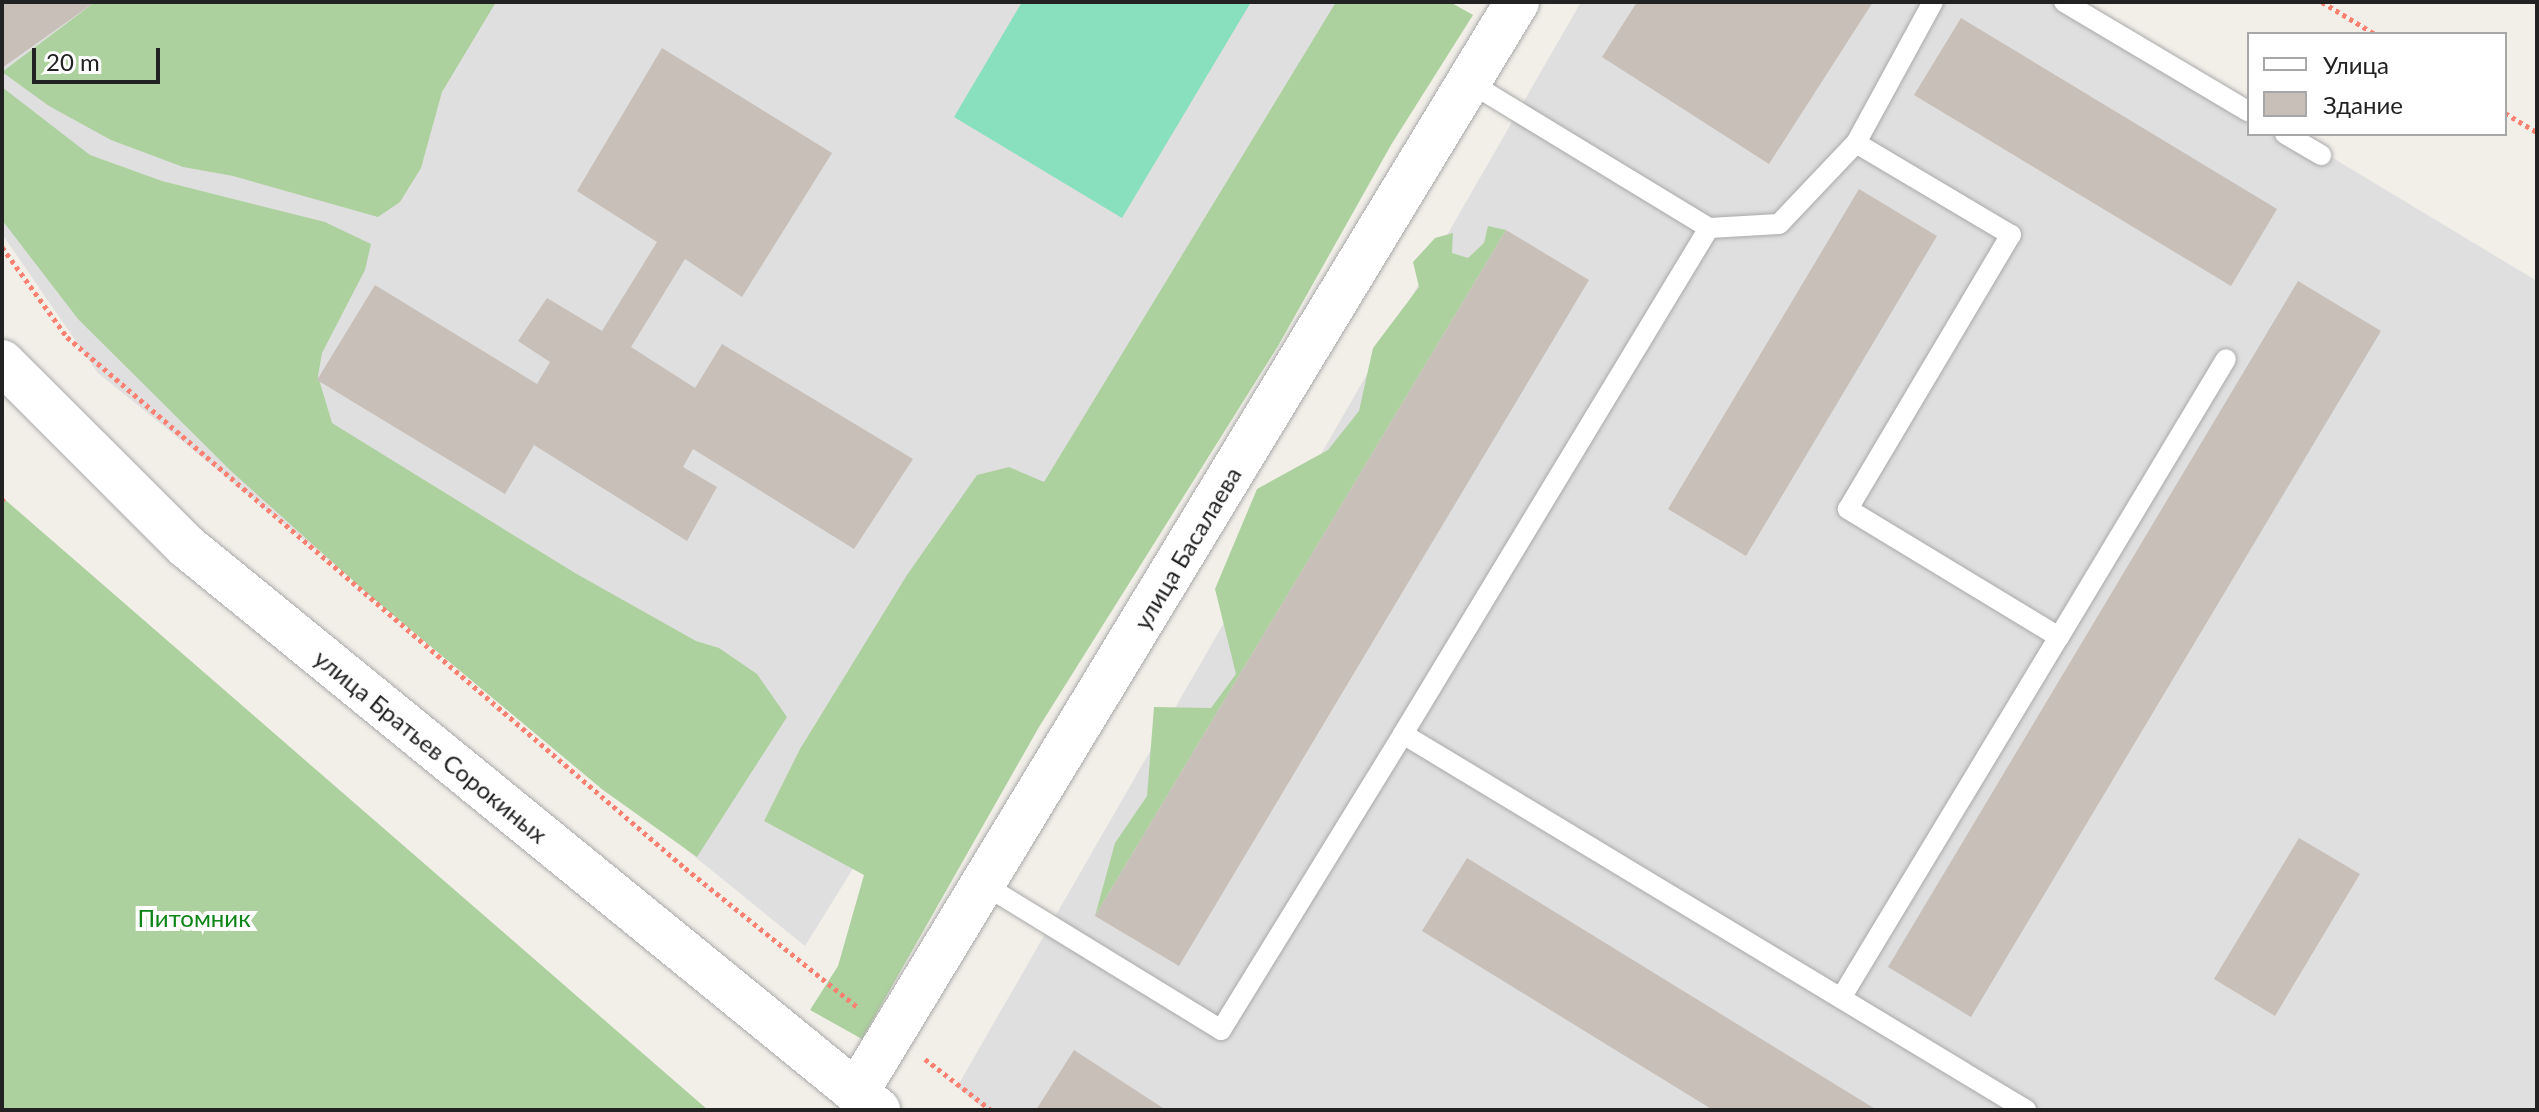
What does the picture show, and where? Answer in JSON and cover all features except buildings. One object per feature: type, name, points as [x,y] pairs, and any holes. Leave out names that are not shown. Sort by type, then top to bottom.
[{"type":"street","name":"улица Басалаева","points":[[867,1102],[892,1033],[1517,2]]},
{"type":"street","name":"улица Братьев Сорокиных","points":[[2,362],[186,546],[867,1102]]},
{"type":"lane","points":[[1469,82],[1709,228],[1779,224],[1856,143],[1933,2]]},
{"type":"lane","points":[[2064,2],[2247,111]]},
{"type":"lane","points":[[2288,136],[2321,155]]},
{"type":"lane","points":[[1856,143],[2011,235],[1848,509],[2059,637]]},
{"type":"lane","points":[[983,884],[1221,1030],[1709,228]]},
{"type":"lane","points":[[1841,998],[2226,359]]},
{"type":"lane","points":[[1403,734],[2026,1110]]},
{"type":"path","points":[[2322,2],[2372,32]]},
{"type":"path","points":[[2507,114],[2537,132]]},
{"type":"path","points":[[2,247],[67,337],[685,868],[991,1110]]},
{"type":"shaded area","points":[[2,2],[1391,2],[805,946],[98,373],[2,234]]},
{"type":"shaded area","points":[[1581,2],[2075,2],[2247,106],[2247,136],[2296,136],[2537,281],[2537,1110],[986,1110],[957,1087]]},
{"type":"green space","points":[[95,2],[496,2],[442,92],[421,168],[400,202],[378,217],[233,176],[183,167],[111,140],[49,106],[2,72]]},
{"type":"green space","points":[[1022,2],[1251,2],[1122,218],[954,117]]},
{"type":"green space","points":[[1336,2],[1450,2],[1473,15],[1391,145],[1278,346],[1039,727],[862,1039],[810,1010],[838,966],[864,875],[764,821],[800,749],[907,575],[977,475],[1009,467],[1044,482]]},
{"type":"green space","points":[[2,87],[90,155],[162,181],[325,222],[371,244],[365,270],[322,353],[318,376],[332,423],[575,573],[696,641],[719,648],[757,674],[787,717],[697,857],[603,790],[368,594],[231,471],[78,319],[2,220]]},
{"type":"green space","points":[[1488,226],[1506,230],[1095,916],[1115,843],[1147,796],[1154,707],[1211,708],[1236,674],[1215,589],[1257,489],[1328,450],[1359,411],[1373,348],[1419,287],[1413,262],[1435,238],[1453,233],[1452,253],[1468,258],[1484,243]]},
{"type":"green space","name":"Питомник","points":[[2,497],[708,1110],[2,1110]]}]
